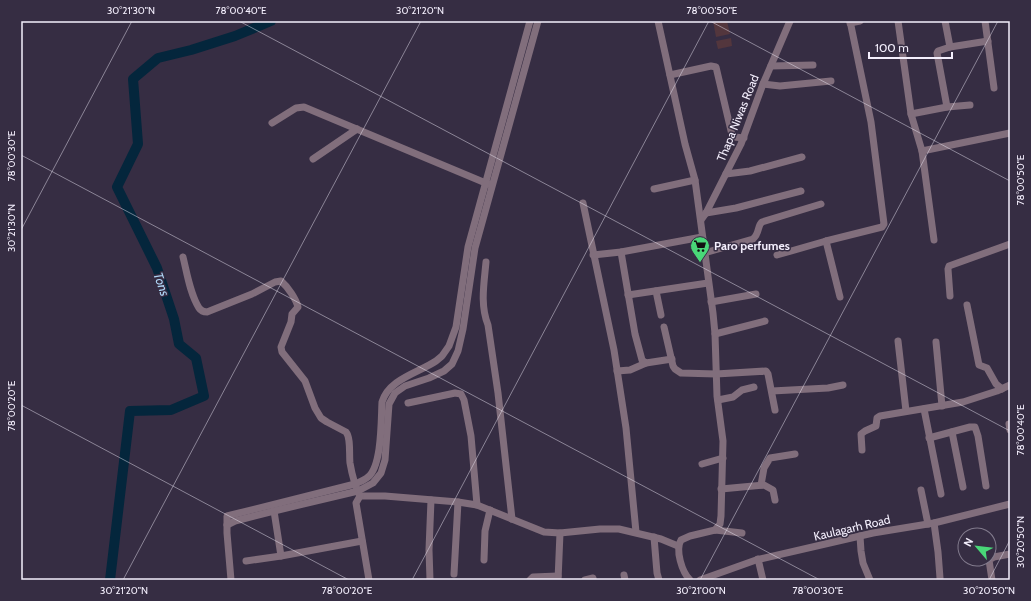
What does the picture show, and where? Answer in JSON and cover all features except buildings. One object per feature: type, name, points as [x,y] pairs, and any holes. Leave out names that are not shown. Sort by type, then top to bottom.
[{"type":"street","points":[[227,525],[235,521],[357,491],[373,483],[381,473],[385,460],[389,404],[395,393],[405,386],[444,372],[452,364],[458,351],[463,328],[475,248],[489,184],[506,122],[530,21]]},
{"type":"street","points":[[506,122],[538,21]]},
{"type":"street","points":[[658,21],[685,144],[695,180],[715,334],[716,374],[722,429],[723,458],[720,524],[715,530]]},
{"type":"street","name":"Thapa Niwas Road","points":[[701,220],[744,138],[763,84],[790,21]]},
{"type":"street","points":[[777,255],[882,227],[884,224],[871,122],[850,22],[860,21]]},
{"type":"street","points":[[898,21],[911,114],[922,151],[934,240]]},
{"type":"street","points":[[945,21],[950,47]]},
{"type":"street","points":[[985,21],[994,88]]},
{"type":"street","points":[[947,107],[937,54],[938,51],[940,49],[988,41]]},
{"type":"street","points":[[771,66],[813,65]]},
{"type":"street","points":[[670,75],[711,66],[716,67],[732,135],[734,137],[744,138]]},
{"type":"street","points":[[763,84],[768,86],[780,86],[831,81]]},
{"type":"street","points":[[911,114],[947,107],[970,105]]},
{"type":"street","points":[[272,123],[296,108],[304,107],[489,184]]},
{"type":"street","points":[[313,159],[357,129]]},
{"type":"street","points":[[922,151],[1010,133]]},
{"type":"street","points":[[726,174],[750,171],[802,157]]},
{"type":"street","points":[[654,189],[695,180]]},
{"type":"street","points":[[357,491],[375,469],[378,458],[382,402],[384,395],[395,383],[436,361],[442,356],[449,346],[456,327],[468,247],[489,184]]},
{"type":"street","points":[[706,213],[736,208],[801,191]]},
{"type":"street","points":[[583,203],[589,227],[593,255],[610,327],[626,428],[636,532]]},
{"type":"street","points":[[704,253],[753,238],[758,232],[759,224],[762,222],[821,204]]},
{"type":"street","points":[[593,255],[621,252],[702,236]]},
{"type":"street","points":[[826,241],[840,298]]},
{"type":"street","points":[[950,296],[948,267],[1010,244]]},
{"type":"street","points":[[621,252],[638,349],[642,360],[646,363]]},
{"type":"street","points":[[183,257],[193,292],[200,309],[204,312],[252,294],[275,282],[281,281],[297,303],[298,307],[292,314],[291,322],[281,347],[282,352],[302,374],[315,408],[321,418],[346,432],[348,435],[350,463],[357,491],[356,503],[369,580]]},
{"type":"street","points":[[486,262],[482,302],[484,315],[488,325],[498,393],[512,519]]},
{"type":"street","points":[[628,295],[708,283]]},
{"type":"street","points":[[656,291],[661,315]]},
{"type":"street","points":[[711,302],[756,294]]},
{"type":"street","points":[[967,305],[979,365],[987,368],[996,384],[1002,389]]},
{"type":"street","points":[[715,334],[765,321]]},
{"type":"street","points":[[664,327],[675,369],[681,373],[716,374],[766,371],[772,390],[775,410]]},
{"type":"street","points":[[898,341],[906,411]]},
{"type":"street","points":[[936,342],[942,406]]},
{"type":"street","points":[[617,371],[630,370],[646,363],[672,359]]},
{"type":"street","points":[[772,390],[828,388],[843,385]]},
{"type":"street","points":[[862,450],[861,434],[876,426],[877,418],[880,416],[963,402],[1010,385]]},
{"type":"street","points":[[718,400],[733,397],[742,390],[754,387]]},
{"type":"street","points":[[408,403],[455,393],[462,394],[471,436],[477,505]]},
{"type":"street","points":[[924,409],[941,494]]},
{"type":"street","points":[[929,438],[975,427],[978,436],[986,486]]},
{"type":"street","points":[[952,432],[963,487]]},
{"type":"street","points":[[761,485],[764,468],[770,458],[795,454]]},
{"type":"street","points":[[702,464],[723,458]]},
{"type":"street","points":[[721,489],[764,484],[774,491],[775,500]]},
{"type":"street","points":[[921,490],[937,545],[940,578]]},
{"type":"street","points":[[231,580],[226,518],[229,515],[357,491],[385,496],[477,505],[544,532],[560,533],[610,529],[636,532],[678,546]]},
{"type":"street","points":[[430,580],[429,550],[431,500]]},
{"type":"street","points":[[454,574],[458,502]]},
{"type":"street","name":"Kaulagarh Road","points":[[700,580],[758,560],[898,528],[931,524],[1010,504]]},
{"type":"street","points":[[484,560],[485,531],[490,510]]},
{"type":"street","points":[[274,511],[281,556]]},
{"type":"street","points":[[690,580],[686,576],[681,562],[678,546],[681,540],[686,537],[715,530],[742,533]]},
{"type":"street","points":[[530,580],[533,577],[558,578],[560,533]]},
{"type":"street","points":[[860,536],[863,563],[870,580]]},
{"type":"street","points":[[654,537],[659,580]]},
{"type":"street","points":[[246,560],[281,556],[362,541]]},
{"type":"street","points":[[992,580],[989,560],[994,557],[1010,554]]},
{"type":"street","points":[[758,560],[763,580]]},
{"type":"street","points":[[585,580],[593,578]]},
{"type":"shaded area","points":[[713,21],[727,21],[730,34],[716,37]]},
{"type":"shaded area","points":[[731,38],[732,46],[718,49],[716,41]]},
{"type":"waterway","name":"Tons","points":[[110,580],[130,411],[171,410],[204,396],[196,358],[179,344],[174,319],[157,268],[117,187],[138,144],[133,79],[158,58],[191,50],[235,36],[271,21]]},
{"type":"place","name":"Paro perfumes","points":[[700,263]]}]
